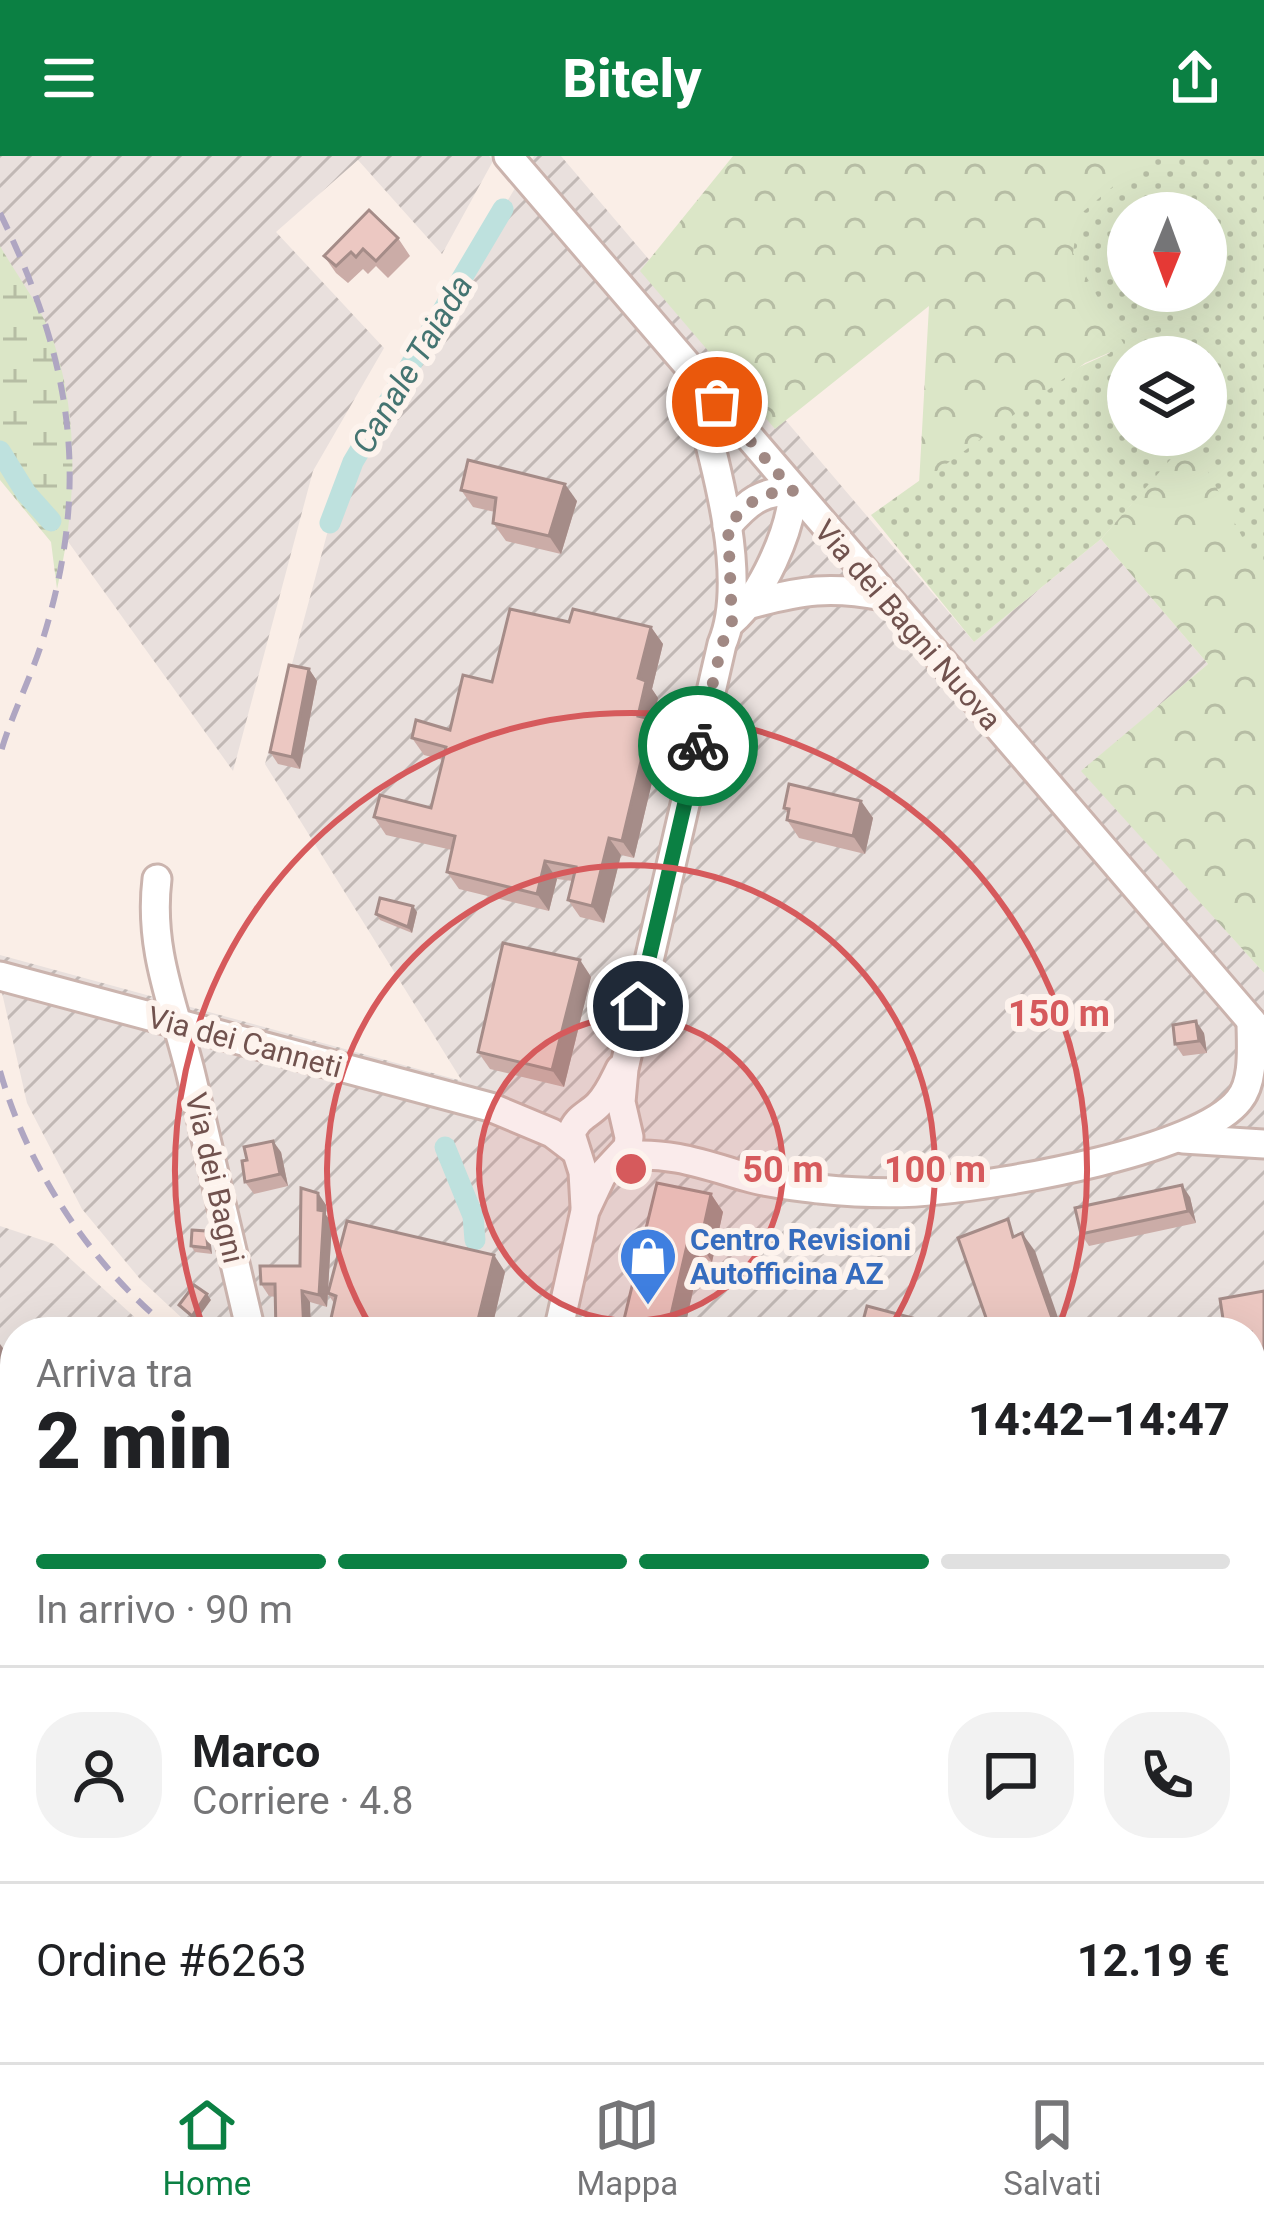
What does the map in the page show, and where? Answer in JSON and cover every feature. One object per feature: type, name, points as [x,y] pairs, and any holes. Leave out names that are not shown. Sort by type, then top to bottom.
[{"type":"street","name":"Via dei Bagni Nuova","points":[[508,156],[1258,1028]]},
{"type":"street","points":[[690,370],[728,526],[742,612]]},
{"type":"street","points":[[561,1317],[585,1211],[629,1137],[622,1085],[628,1052],[722,644],[792,513],[793,491],[772,491],[753,498],[728,526]]},
{"type":"street","points":[[742,612],[805,589],[883,596]]},
{"type":"street","name":"Via dei Bagni","points":[[157,880],[152,916],[247,1317]]},
{"type":"street","name":"Via dei Canneti","points":[[0,976],[490,1106],[552,1133],[576,1154]]},
{"type":"street","points":[[1222,1117],[1243,1097],[1258,1028]]},
{"type":"street","points":[[585,1211],[571,1134],[628,1052]]},
{"type":"street","name":"Via dei Canneti","points":[[490,1106],[587,1114]]},
{"type":"street","points":[[587,1114],[605,1109],[680,1157],[751,1179],[871,1193],[937,1191],[1046,1173],[1179,1139],[1222,1117],[1264,1106]]},
{"type":"street","points":[[1179,1139],[1264,1144]]},
{"type":"street","points":[[576,1154],[594,1166],[680,1157]]},
{"type":"shaded area","points":[[0,156],[489,156],[493,161],[442,254],[358,160],[276,232],[384,348],[313,471],[233,771],[0,447]]},
{"type":"shaded area","points":[[534,156],[561,156],[974,642],[1101,539],[1208,664],[1082,771],[1264,973],[1264,1317],[181,1317],[140,1279],[82,1209],[27,1103],[0,984],[0,955],[462,1081],[265,764],[330,523],[353,462]]},
{"type":"shaded area","points":[[0,1226],[54,1244],[134,1317],[0,1317]]},
{"type":"green space","points":[[733,156],[1149,156],[1078,216],[1073,253],[1119,336],[1107,336],[1107,354],[1085,363],[919,484],[929,306],[775,429],[640,271]]},
{"type":"green space","points":[[1004,156],[1264,156],[1264,614],[1180,456],[1227,456],[1227,336],[1107,336],[1107,347]]},
{"type":"green space","points":[[0,246],[49,330],[68,404],[71,497],[57,589],[51,542],[0,480]]},
{"type":"green space","points":[[1107,354],[1107,456],[1174,456],[1101,539],[974,642],[871,515],[1079,367]]},
{"type":"green space","points":[[1173,456],[1200,456],[1264,579],[1264,973],[1081,771],[1208,664],[1101,539]]},
{"type":"building","points":[[369,210],[398,238],[376,261],[363,249],[356,257],[351,252],[336,266],[324,256]]},
{"type":"building","points":[[468,460],[565,484],[549,536],[493,523],[496,498],[461,490]]},
{"type":"building","points":[[510,609],[569,622],[573,609],[651,627],[638,678],[646,681],[638,716],[651,719],[622,841],[609,838],[592,906],[568,900],[576,867],[545,861],[537,894],[447,872],[455,836],[374,817],[380,795],[431,808],[446,747],[412,738],[416,720],[450,730],[463,675],[492,682]]},
{"type":"building","points":[[289,665],[309,669],[292,757],[270,752]]},
{"type":"building","points":[[789,784],[861,801],[853,836],[787,820],[789,809],[784,808]]},
{"type":"building","points":[[380,898],[413,906],[408,927],[376,914]]},
{"type":"building","points":[[503,943],[580,960],[552,1070],[478,1052]]},
{"type":"building","points":[[1196,1021],[1199,1041],[1175,1044],[1173,1025]]},
{"type":"building","points":[[273,1141],[280,1174],[245,1182],[244,1147]]},
{"type":"building","points":[[657,1183],[711,1194],[700,1244],[688,1241],[670,1317],[625,1317]]},
{"type":"building","points":[[1182,1185],[1188,1211],[1081,1234],[1075,1208]]},
{"type":"building","points":[[301,1188],[318,1193],[318,1210],[324,1211],[319,1295],[302,1291],[303,1317],[276,1317],[275,1284],[261,1284],[260,1266],[300,1266]]},
{"type":"building","points":[[1008,1219],[1013,1237],[1022,1233],[1052,1317],[986,1317],[958,1238]]},
{"type":"building","points":[[347,1221],[494,1255],[479,1317],[331,1317],[336,1296],[328,1293]]},
{"type":"building","points":[[192,1230],[206,1231],[208,1248],[191,1246]]},
{"type":"building","points":[[194,1285],[207,1294],[192,1316],[179,1305]]},
{"type":"building","points":[[1264,1291],[1264,1317],[1223,1317],[1220,1299]]},
{"type":"building","points":[[867,1306],[909,1317],[864,1317]]},
{"type":"waterway","name":"Canale Taiada","points":[[330,523],[353,462],[503,209]]},
{"type":"waterway","points":[[0,451],[26,493],[51,521]]},
{"type":"waterway","points":[[445,1147],[473,1216],[475,1240]]},
{"type":"railway","points":[[0,213],[25,267],[58,372],[70,475],[58,584],[0,755]]},
{"type":"railway","points":[[0,1071],[28,1145],[67,1215],[117,1278],[157,1317]]},
{"type":"way so far","points":[[698,746],[722,644],[732,621],[728,526],[753,498],[772,491],[793,491],[717,402]]},
{"type":"place","name":"Centro Revisioni Autofficina AZ","points":[[648,1307]]},
{"type":"route","points":[[638,1006],[698,746]]}]
